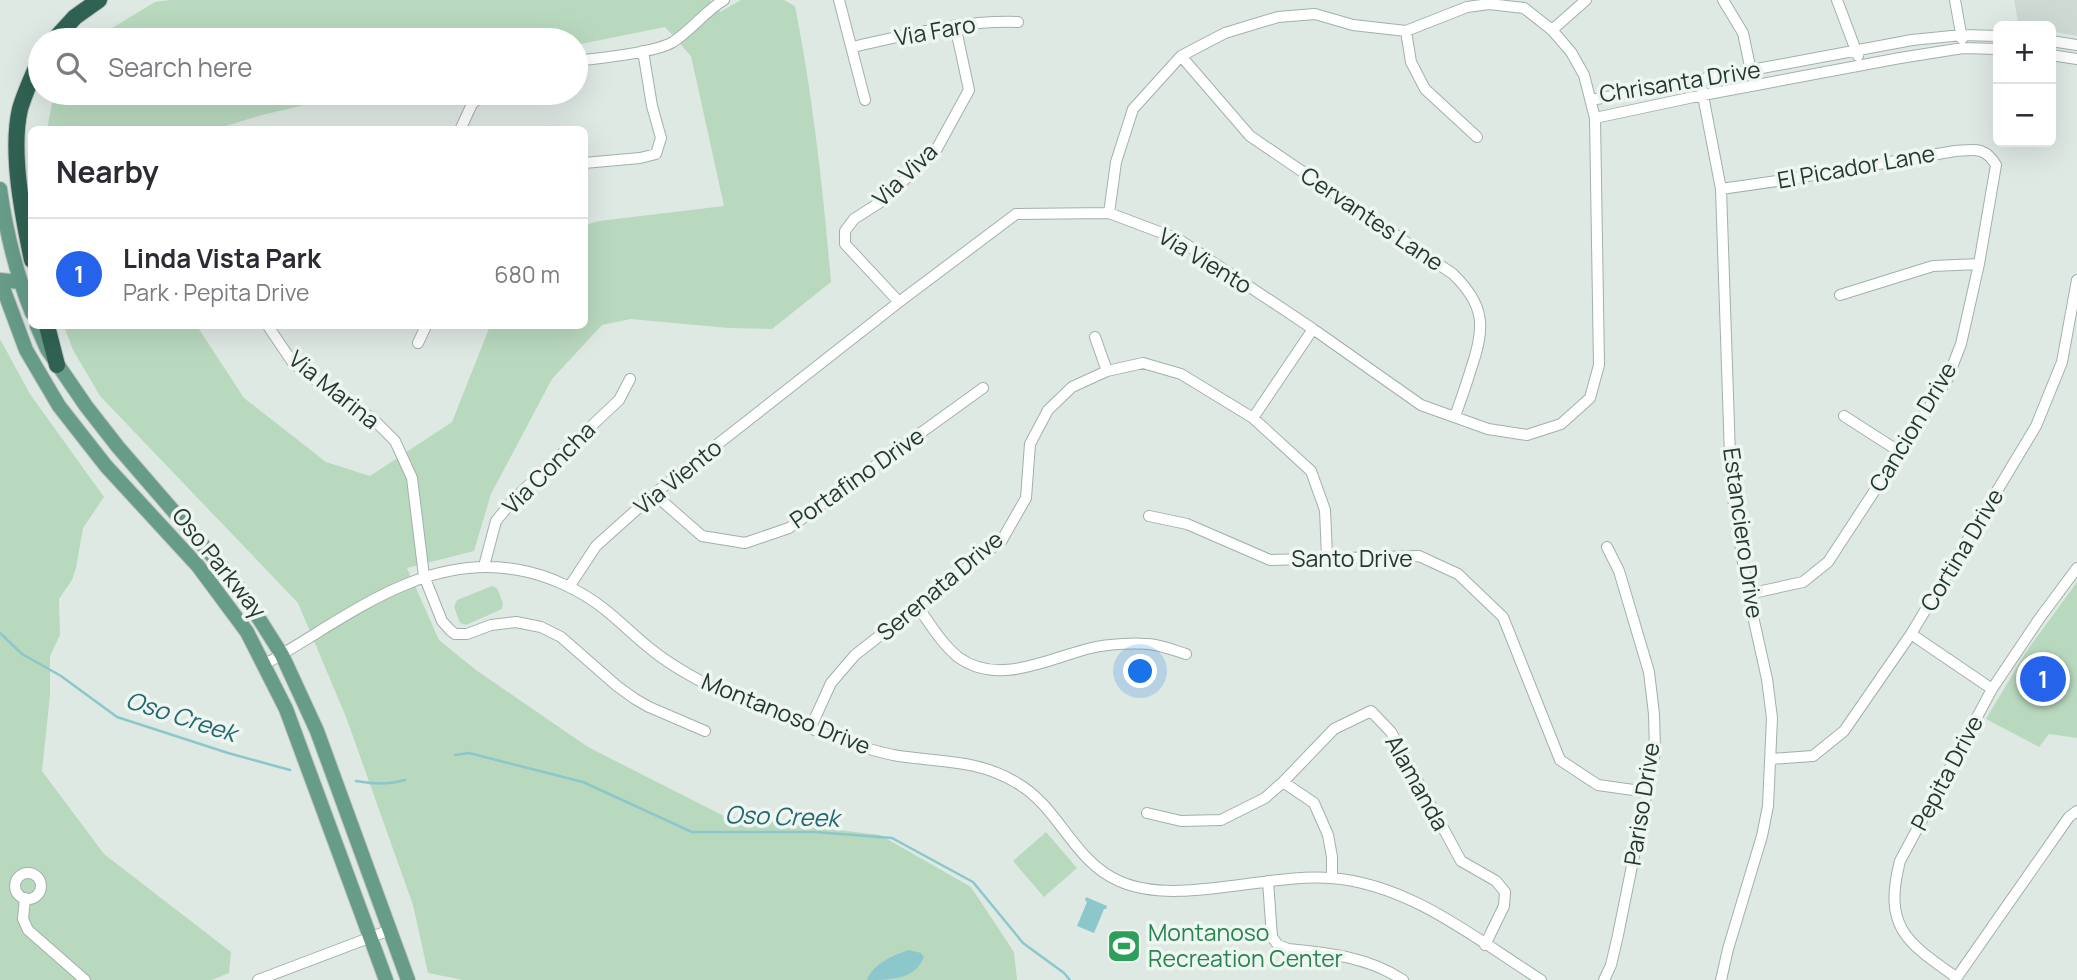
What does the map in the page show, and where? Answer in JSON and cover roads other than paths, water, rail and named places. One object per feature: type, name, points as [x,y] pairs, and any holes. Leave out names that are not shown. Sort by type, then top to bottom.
[{"type":"highway","points":[[65,28],[75,17],[99,0]]},
{"type":"highway","points":[[28,86],[20,110],[17,155],[28,238]]},
{"type":"highway","points":[[48,329],[57,365]]},
{"type":"main road","points":[[0,189],[8,238],[28,303]]},
{"type":"main road","points":[[0,280],[20,282]]},
{"type":"main road","name":"Oso Parkway","points":[[0,280],[26,350],[59,406],[106,466],[198,566],[247,632],[265,664],[286,709],[386,980]]},
{"type":"main road","name":"Oso Parkway","points":[[38,329],[47,349],[86,407],[238,588],[282,655],[317,731],[408,980]]},
{"type":"street","points":[[588,59],[670,44],[724,0]]},
{"type":"street","points":[[839,0],[865,100]]},
{"type":"street","points":[[1552,30],[1586,0]]},
{"type":"street","points":[[1723,0],[1743,33],[1751,71]]},
{"type":"street","points":[[1837,0],[1861,65]]},
{"type":"street","points":[[1955,0],[1963,48]]},
{"type":"street","name":"Chrisanta Drive","points":[[1109,213],[1116,162],[1133,109],[1181,56],[1225,33],[1278,17],[1315,14],[1353,25],[1406,31],[1467,8],[1489,4],[1524,8],[1552,30],[1571,52],[1584,75],[1591,100],[1912,40],[1962,35],[1993,36]]},
{"type":"street","name":"Via Faro","points":[[852,47],[955,24],[1018,22]]},
{"type":"street","name":"Via Viva","points":[[899,302],[845,244],[845,231],[854,219],[879,203],[935,152],[969,90],[955,24]]},
{"type":"street","points":[[1406,31],[1411,62],[1425,89],[1477,138]]},
{"type":"street","points":[[2056,42],[2077,45]]},
{"type":"street","name":"Chrisanta Drive","points":[[1595,118],[1703,94],[1861,65],[1963,48],[1993,49]]},
{"type":"street","points":[[588,163],[656,154],[661,138],[652,106],[643,51]]},
{"type":"street","name":"Cervantes Lane","points":[[1181,56],[1250,136],[1453,274],[1467,288],[1481,321],[1481,340],[1455,416]]},
{"type":"street","points":[[2056,56],[2077,59]]},
{"type":"street","name":"Estanciero Drive","points":[[1700,80],[1721,188],[1731,485],[1748,594],[1767,679],[1772,718],[1768,806],[1721,980]]},
{"type":"street","name":"Via Viento","points":[[569,587],[596,546],[654,494],[1016,214],[1109,213],[1178,239],[1421,405],[1488,429],[1527,435],[1561,424],[1590,398],[1599,365],[1595,118],[1591,100]]},
{"type":"street","points":[[462,126],[472,105]]},
{"type":"street","name":"El Picador Lane","points":[[1721,188],[1955,151],[1979,150],[1990,155]]},
{"type":"street","name":"Cancion Drive","points":[[1748,594],[1803,582],[1828,562],[1947,380],[1961,344],[1979,264],[1996,164],[1990,155]]},
{"type":"street","points":[[1840,295],[1933,266],[1979,264]]},
{"type":"street","name":"Cortina Drive","points":[[1771,760],[1812,756],[1844,731],[1911,634],[2036,426],[2062,362],[2077,280]]},
{"type":"street","name":"Via Marina","points":[[270,329],[293,363],[373,419],[395,441],[412,478],[424,576],[443,621],[455,634],[467,634],[503,623],[516,622],[541,627],[561,637],[635,699],[705,731]]},
{"type":"street","points":[[418,343],[425,329]]},
{"type":"street","points":[[1253,418],[1313,329]]},
{"type":"street","points":[[1095,337],[1107,371]]},
{"type":"street","name":"Serenata Drive","points":[[810,729],[831,683],[855,655],[1002,540],[1026,498],[1030,444],[1048,410],[1072,387],[1107,371],[1143,363],[1181,374],[1253,418],[1311,471],[1325,510],[1327,557]]},
{"type":"street","name":"Via Concha","points":[[484,566],[496,521],[508,506],[619,400],[631,379]]},
{"type":"street","name":"Portafino Drive","points":[[654,494],[702,536],[745,542],[767,536],[789,528],[983,388]]},
{"type":"street","points":[[1844,416],[1900,453]]},
{"type":"street","name":"Santo Drive","points":[[1149,516],[1187,524],[1270,560],[1419,556],[1458,574],[1503,617],[1560,760],[1598,785],[1648,792]]},
{"type":"street","name":"Pariso Drive","points":[[1604,980],[1611,965],[1655,752],[1649,671],[1619,571],[1607,548]]},
{"type":"street","name":"Montanoso Drive","points":[[265,664],[371,600],[424,576],[484,566],[520,570],[569,587],[601,606],[654,652],[684,672],[810,729],[854,745],[894,755],[981,766],[1019,784],[1045,807],[1068,838],[1096,868],[1120,882],[1172,891],[1298,878],[1332,878],[1374,885],[1447,919],[1541,980]]},
{"type":"street","name":"Pepita Drive","points":[[1956,979],[1919,951],[1899,923],[1894,886],[1900,861],[1992,689],[2077,568]]},
{"type":"street","points":[[918,607],[958,657],[996,671],[1018,670],[1106,646],[1150,644],[1186,654]]},
{"type":"street","points":[[1911,634],[1992,689]]},
{"type":"street","name":"Alamanda","points":[[1283,782],[1334,729],[1371,711],[1391,732],[1461,861],[1496,881],[1505,892],[1504,906],[1485,945]]},
{"type":"street","points":[[1147,813],[1181,821],[1221,820],[1265,798],[1283,782],[1314,803],[1328,835],[1332,878]]},
{"type":"street","points":[[1956,979],[2069,817],[2077,811]]},
{"type":"street","points":[[1268,881],[1272,937],[1278,945],[1287,949],[1355,957],[1388,970],[1403,980]]},
{"type":"street","points":[[25,898],[23,919],[28,930],[85,980]]},
{"type":"street","points":[[258,980],[390,930]]},
{"type":"water","points":[[1086,897],[1107,906],[1094,933],[1077,926],[1087,902]]},
{"type":"water","points":[[909,950],[921,953],[924,957],[914,970],[892,979],[867,980],[874,969],[890,957]]},
{"type":"waterway","name":"Oso Creek","points":[[0,633],[22,654],[61,676],[117,717],[290,770]]},
{"type":"waterway","name":"Oso Creek","points":[[455,755],[469,753],[583,782],[692,832],[815,832],[892,838],[973,882],[1023,943],[1070,980]]},
{"type":"waterway","name":"Oso Creek","points":[[356,781],[380,784],[405,780]]},
{"type":"place","name":"Linda Vista Park","points":[[2043,679]]},
{"type":"place","name":"Montanoso Recreation Center","points":[[1124,946]]}]
